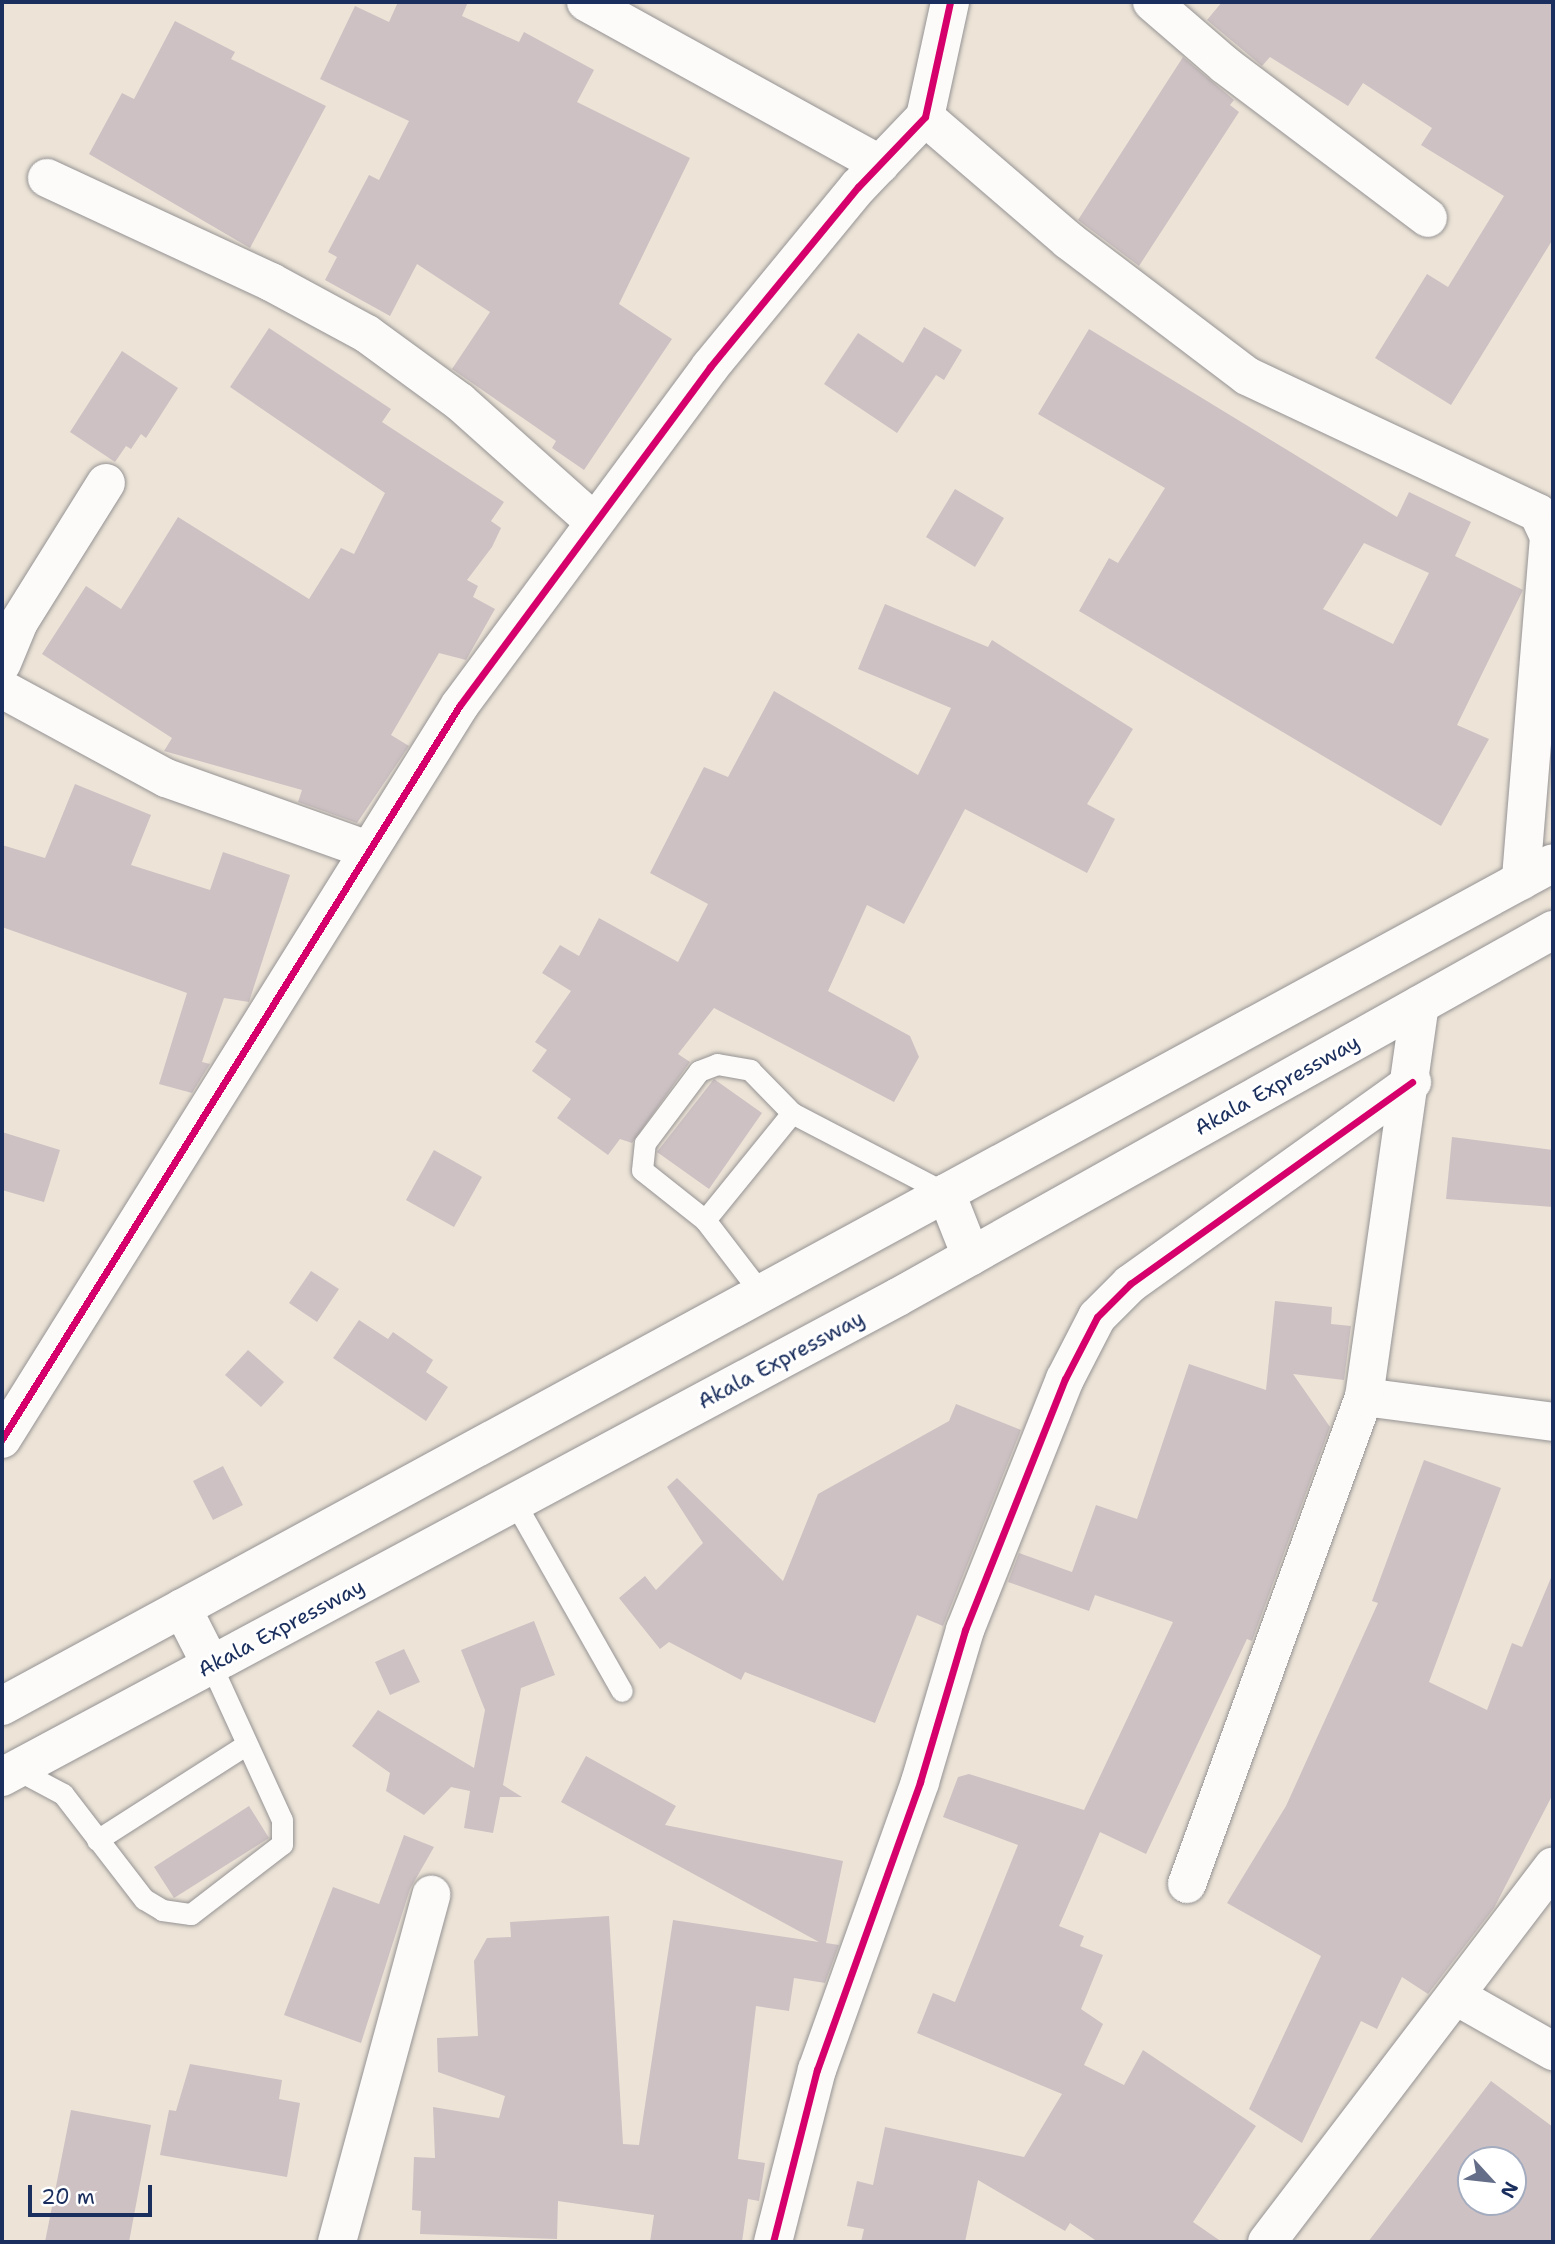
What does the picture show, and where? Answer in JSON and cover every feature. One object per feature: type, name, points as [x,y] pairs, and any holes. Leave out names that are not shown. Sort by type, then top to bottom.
[{"type":"street","points":[[586,2],[880,164]]},
{"type":"street","points":[[2,1439],[460,705],[592,520],[880,164],[925,117],[950,2]]},
{"type":"street","points":[[1152,2],[1225,65],[1428,218]]},
{"type":"street","points":[[2,1706],[1537,872],[1549,537],[1538,513],[1247,376],[1068,240],[925,117]]},
{"type":"street","points":[[47,178],[271,282],[367,334],[460,402],[592,520]]},
{"type":"street","points":[[2,663],[19,622],[106,483]]},
{"type":"street","points":[[2,689],[166,778],[368,850]]},
{"type":"street","name":"Akala Expressway","points":[[9,1773],[971,1256],[1553,930]]},
{"type":"street","points":[[1187,1884],[1364,1397],[1412,1082],[1420,1005]]},
{"type":"street","points":[[773,2242],[817,2070],[920,1782],[965,1630],[1066,1379],[1097,1317],[1130,1284],[1412,1082]]},
{"type":"street","points":[[946,1193],[971,1256]]},
{"type":"street","points":[[1364,1397],[1553,1422]]},
{"type":"street","points":[[182,1608],[211,1665]]},
{"type":"street","points":[[1267,2242],[1553,1866]]},
{"type":"street","points":[[337,2242],[431,1895]]},
{"type":"street","points":[[1456,1996],[1553,2051]]},
{"type":"lane","points":[[761,1293],[705,1220],[642,1170],[639,1154],[699,1071],[717,1064],[750,1070],[792,1113],[946,1193]]},
{"type":"lane","points":[[705,1220],[792,1113]]},
{"type":"lane","points":[[515,1503],[622,1691]]},
{"type":"lane","points":[[9,1773],[63,1794],[144,1899],[162,1910],[191,1914],[282,1844],[282,1820],[244,1746],[211,1665]]},
{"type":"lane","points":[[97,1840],[244,1746]]},
{"type":"building","points":[[398,2],[468,2],[462,16],[519,42],[524,32],[594,70],[577,102],[690,158],[619,304],[672,339],[584,470],[552,448],[556,441],[452,369],[490,312],[417,264],[390,316],[325,280],[337,257],[328,252],[369,175],[379,180],[409,121],[320,79],[355,6],[389,22]]},
{"type":"building","points":[[1222,2],[1553,2],[1553,239],[1451,405],[1375,358],[1427,274],[1448,287],[1504,196],[1421,145],[1432,128],[1363,83],[1348,106],[1270,57],[1262,66],[1207,20]]},
{"type":"building","points":[[175,21],[235,52],[231,59],[326,106],[250,248],[89,154],[122,93],[134,99]]},
{"type":"building","points":[[1183,57],[1234,100],[1230,105],[1239,112],[1139,266],[1078,220]]},
{"type":"building","points":[[924,327],[962,350],[944,380],[936,375],[897,433],[824,384],[858,333],[903,363]]},
{"type":"building","points":[[269,328],[391,409],[382,422],[504,502],[491,521],[501,528],[492,547],[467,580],[478,586],[473,597],[495,609],[466,660],[439,653],[391,735],[409,746],[357,823],[298,802],[302,790],[164,751],[172,738],[42,654],[86,586],[121,609],[178,517],[309,599],[341,548],[354,554],[385,493],[230,387]]},
{"type":"building","points":[[1089,329],[1397,517],[1409,492],[1471,522],[1455,556],[1523,590],[1457,725],[1489,739],[1441,826],[1079,611],[1109,558],[1118,563],[1165,488],[1038,414]],"holes":[[[1364,543],[1429,573],[1393,644],[1323,609]]]},
{"type":"building","points":[[122,351],[178,388],[146,438],[141,434],[131,449],[126,446],[115,462],[70,432]]},
{"type":"building","points":[[955,489],[1004,518],[975,567],[926,537]]},
{"type":"building","points":[[885,604],[988,647],[992,640],[1133,729],[1087,804],[1115,819],[1087,873],[965,809],[904,924],[867,905],[828,991],[910,1036],[919,1057],[894,1102],[714,1008],[678,1054],[690,1062],[632,1143],[620,1139],[608,1155],[557,1118],[571,1099],[532,1071],[547,1050],[535,1042],[571,991],[542,973],[560,945],[579,956],[599,918],[678,962],[708,904],[650,873],[704,767],[728,777],[774,691],[918,775],[951,708],[858,669]]},
{"type":"building","points":[[75,784],[151,815],[131,865],[210,890],[223,852],[290,875],[249,1002],[224,998],[202,1062],[210,1064],[192,1093],[159,1084],[187,993],[2,927],[2,845],[45,858]]},
{"type":"building","points":[[714,1079],[762,1113],[709,1189],[657,1152]]},
{"type":"building","points":[[2,1132],[60,1150],[44,1202],[2,1190]]},
{"type":"building","points":[[1452,1137],[1553,1150],[1553,1207],[1446,1199]]},
{"type":"building","points":[[434,1150],[482,1177],[454,1227],[406,1200]]},
{"type":"building","points":[[311,1271],[339,1289],[317,1322],[289,1303]]},
{"type":"building","points":[[1275,1301],[1332,1307],[1331,1324],[1351,1326],[1344,1380],[1293,1374],[1330,1427],[1252,1641],[1247,1639],[1146,1854],[1100,1832],[1059,1926],[1084,1936],[1080,1946],[1103,1955],[1081,2009],[1103,2024],[1084,2065],[1124,2085],[1143,2050],[1256,2126],[1193,2222],[1222,2242],[1098,2242],[1070,2223],[1065,2231],[978,2180],[965,2242],[861,2242],[864,2229],[847,2226],[857,2181],[873,2185],[885,2127],[1024,2157],[1062,2094],[917,2033],[933,1993],[955,2002],[1018,1845],[943,1817],[958,1777],[969,1774],[1084,1810],[1173,1622],[1095,1595],[1089,1611],[1008,1582],[1019,1553],[1072,1572],[1096,1505],[1137,1519],[1189,1364],[1266,1390]]},
{"type":"building","points":[[359,1320],[388,1339],[393,1332],[433,1360],[426,1372],[448,1387],[426,1421],[333,1358]]},
{"type":"building","points":[[248,1350],[284,1382],[261,1407],[225,1375]]},
{"type":"building","points":[[956,1404],[1021,1430],[943,1626],[917,1615],[875,1723],[745,1672],[741,1680],[669,1642],[660,1649],[619,1598],[645,1576],[656,1590],[703,1543],[667,1487],[677,1478],[783,1581],[818,1494],[949,1421]]},
{"type":"building","points":[[1424,1460],[1501,1488],[1429,1682],[1487,1710],[1512,1643],[1522,1647],[1553,1573],[1553,1794],[1494,1908],[1428,1994],[1402,1977],[1377,2029],[1361,2021],[1302,2143],[1249,2109],[1321,1956],[1227,1903],[1286,1806],[1378,1603],[1372,1601]]},
{"type":"building","points":[[223,1466],[243,1505],[213,1520],[193,1481]]},
{"type":"building","points":[[534,1621],[555,1675],[521,1688],[503,1785],[522,1797],[500,1797],[493,1833],[464,1828],[470,1791],[451,1787],[424,1815],[386,1791],[390,1773],[352,1746],[378,1710],[474,1768],[485,1710],[461,1650]]},
{"type":"building","points":[[404,1649],[420,1682],[390,1695],[375,1662]]},
{"type":"building","points":[[586,1756],[676,1806],[665,1825],[843,1861],[826,1943],[839,1945],[825,1983],[794,1978],[789,2011],[756,2006],[738,2159],[765,2163],[759,2201],[748,2199],[742,2242],[650,2242],[654,2215],[558,2201],[557,2239],[420,2234],[421,2211],[412,2210],[414,2157],[435,2158],[433,2107],[499,2118],[505,2096],[438,2072],[437,2038],[478,2036],[474,1961],[487,1938],[511,1937],[510,1922],[609,1916],[623,2144],[639,2145],[673,1920],[819,1942],[561,1802]]},
{"type":"building","points":[[249,1806],[269,1838],[174,1898],[154,1867]]},
{"type":"building","points":[[404,1835],[434,1847],[410,1889],[361,2043],[284,2015],[333,1887],[379,1904]]},
{"type":"building","points":[[190,2064],[282,2080],[279,2099],[300,2103],[287,2177],[160,2155],[169,2110],[176,2111]]},
{"type":"building","points":[[1491,2081],[1553,2127],[1553,2242],[1368,2242]]},
{"type":"building","points":[[71,2110],[151,2125],[129,2242],[45,2242]]},
{"type":"cycle path","points":[[2,1439],[460,705],[710,367],[858,187],[925,117],[950,2]]},
{"type":"cycle path","points":[[773,2242],[817,2070],[920,1782],[965,1630],[1065,1379],[1097,1317],[1130,1284],[1412,1082]]}]
